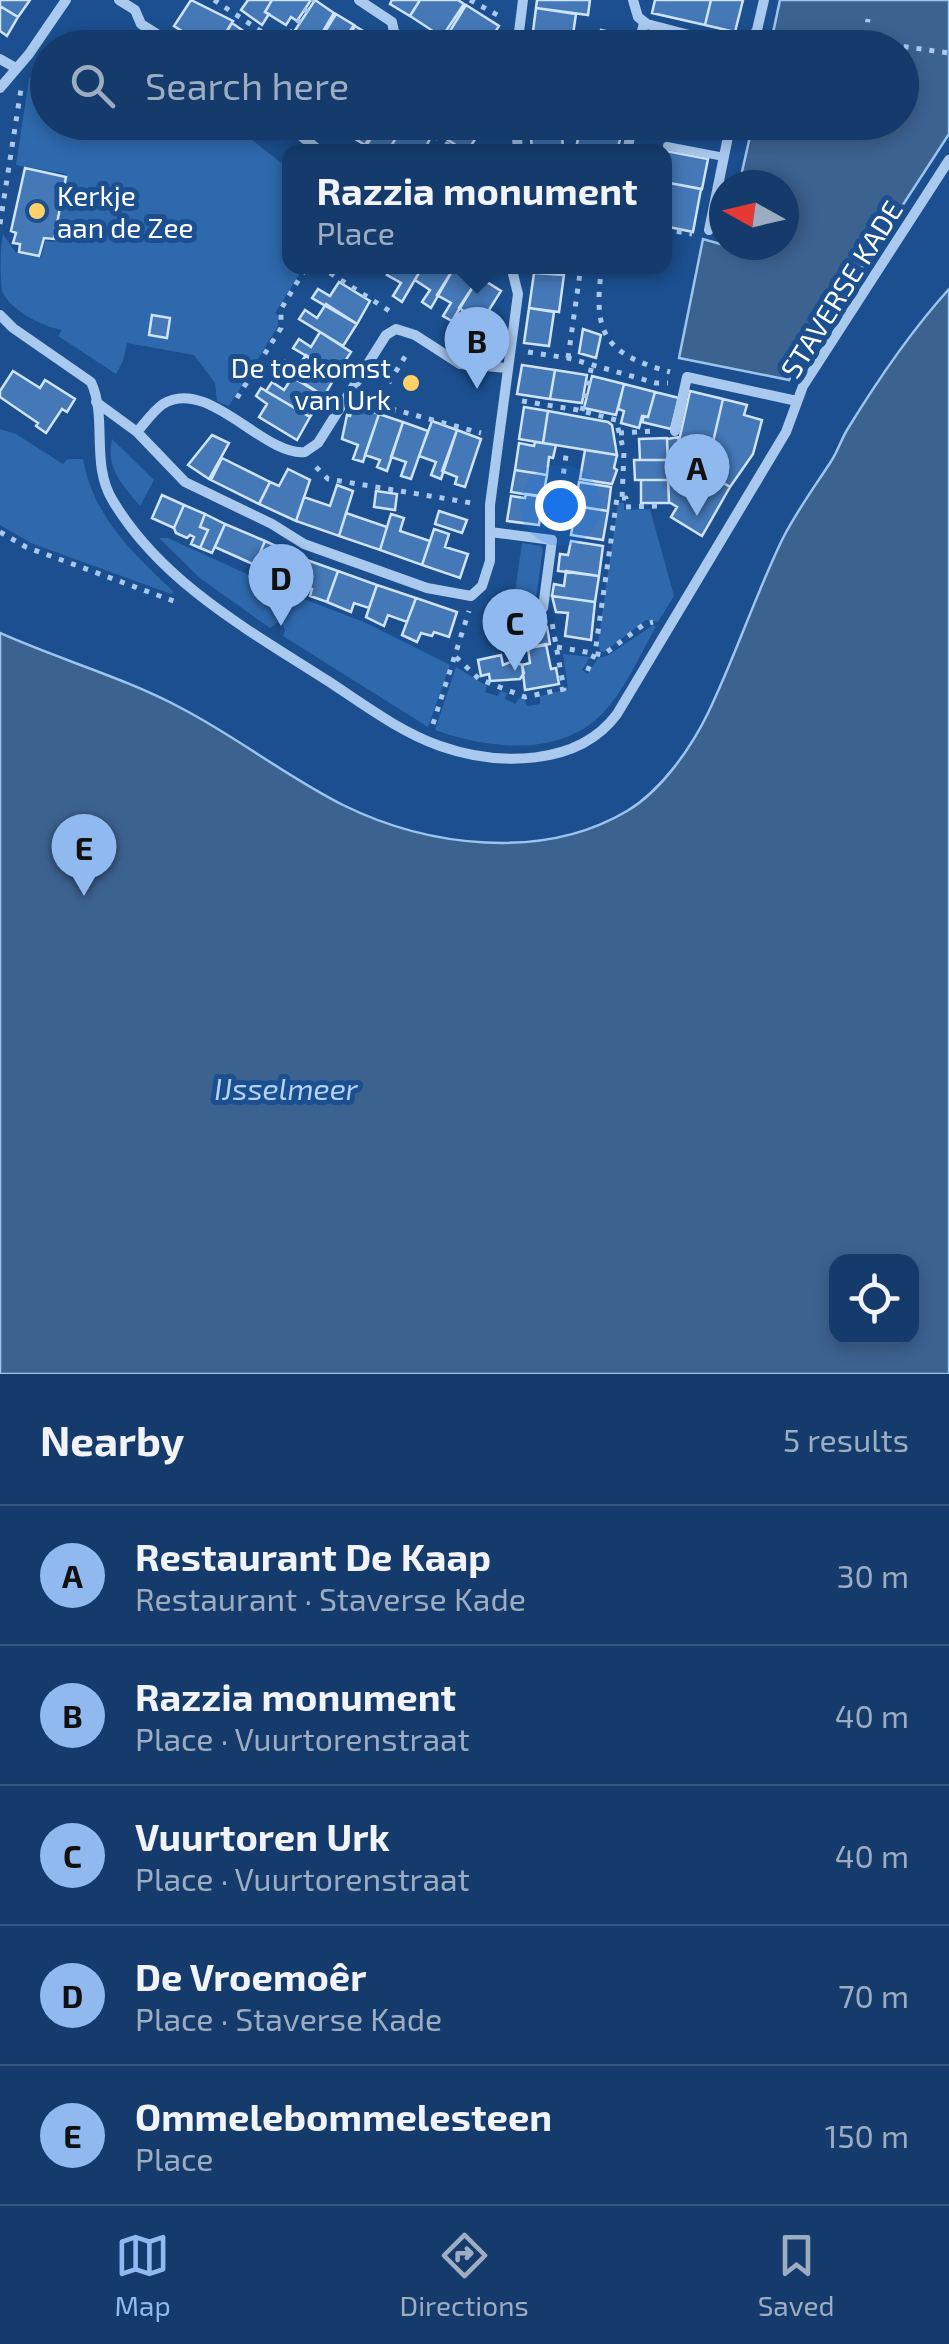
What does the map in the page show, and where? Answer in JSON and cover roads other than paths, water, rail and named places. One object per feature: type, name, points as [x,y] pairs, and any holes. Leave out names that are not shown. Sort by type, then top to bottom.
[{"type":"street","points":[[44,30],[66,0]]},
{"type":"street","points":[[119,0],[135,10],[141,24],[152,30]]},
{"type":"street","points":[[358,0],[392,22],[394,30]]},
{"type":"street","points":[[519,30],[524,0]]},
{"type":"street","points":[[757,30],[764,0]]},
{"type":"street","points":[[635,4],[644,23],[642,30]]},
{"type":"street","points":[[644,23],[671,30]]},
{"type":"street","points":[[0,88],[30,49]]},
{"type":"street","points":[[0,59],[16,68]]},
{"type":"street","points":[[721,170],[727,140]]},
{"type":"street","name":"STAVERSE KADE","points":[[96,402],[100,464],[111,498],[170,570],[221,611],[378,713],[437,745],[460,752],[514,758],[569,750],[599,733],[617,714],[786,432],[803,386],[949,160]]},
{"type":"street","points":[[0,315],[87,378],[94,388],[96,402],[137,432],[185,482],[304,544],[427,588],[476,592],[490,561],[490,505],[518,294],[513,274]]},
{"type":"street","points":[[137,432],[158,408],[176,399],[188,399],[231,415],[286,450],[305,452],[318,442],[386,335],[396,330],[418,337],[460,364],[508,368]]},
{"type":"street","points":[[672,431],[688,377],[797,402]]},
{"type":"street","points":[[490,532],[552,540],[546,610]]},
{"type":"lane","points":[[672,147],[724,157]]},
{"type":"water","points":[[780,0],[949,0],[949,134],[789,380],[679,358],[703,239],[709,241],[709,260],[799,260],[799,170],[742,170],[749,140],[919,140],[919,30],[774,30]]},
{"type":"water","name":"IJsselmeer","points":[[949,289],[949,1374],[0,1374],[0,633],[159,697],[202,719],[322,794],[411,831],[448,839],[523,842],[594,827],[627,811],[652,792],[693,740],[718,692],[787,530],[870,393]]},
{"type":"place","name":"Kerkje aan de Zee","points":[[37,211]]},
{"type":"place","name":"De toekomst van Urk","points":[[411,383]]},
{"type":"place","name":"Razzia monument","points":[[477,389]]},
{"type":"place","name":"Restaurant De Kaap","points":[[697,516]]},
{"type":"place","name":"De Vroemoêr","points":[[281,626]]},
{"type":"place","name":"Vuurtoren Urk","points":[[515,671]]},
{"type":"place","name":"Ommelebommelesteen","points":[[84,896]]}]
